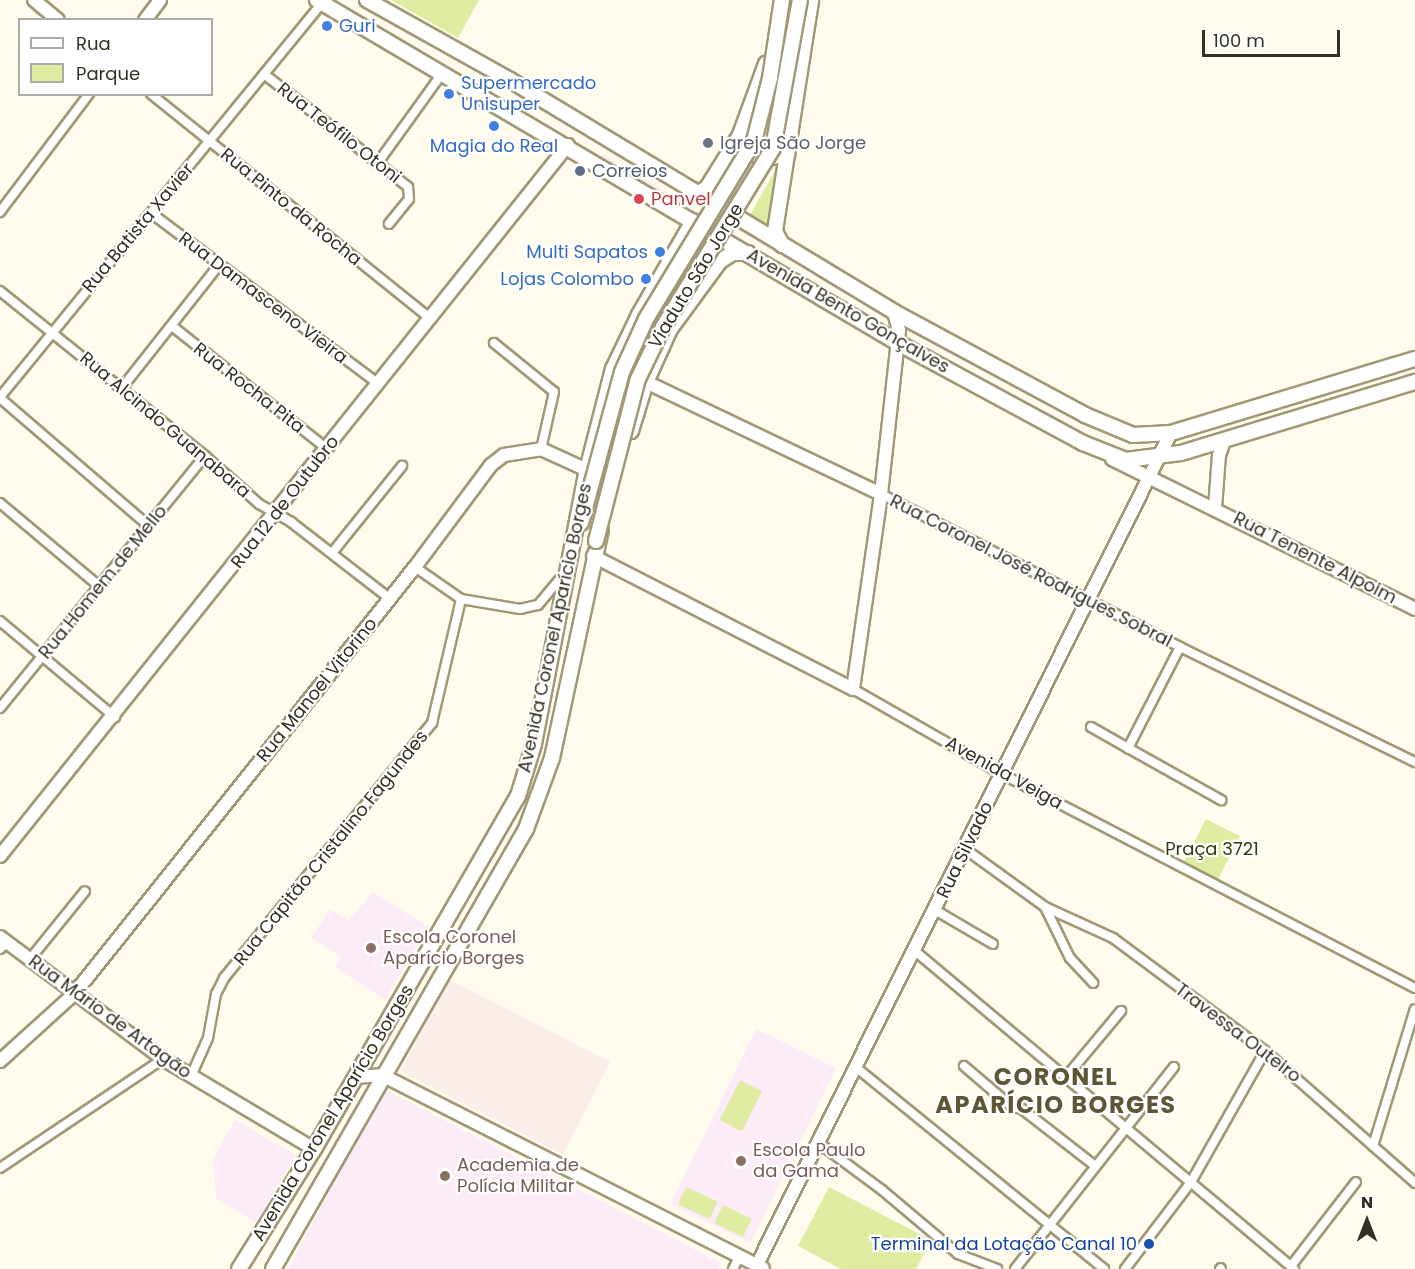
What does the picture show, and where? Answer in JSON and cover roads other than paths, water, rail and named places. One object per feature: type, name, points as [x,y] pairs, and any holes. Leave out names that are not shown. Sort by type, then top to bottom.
[{"type":"main road","name":"Avenida Bento Gonçalves","points":[[367,0],[510,80],[894,312],[1085,415],[1133,435],[1171,433],[1415,359]]},
{"type":"main road","points":[[699,193],[707,188],[740,135],[764,77],[776,0]]},
{"type":"main road","name":"Viaduto São Jorge","points":[[575,539],[627,362],[646,319],[754,141],[770,78],[782,0]]},
{"type":"main road","name":"Viaduto São Jorge","points":[[593,556],[638,379],[663,327],[773,148],[800,0]]},
{"type":"main road","points":[[782,245],[775,231],[812,0]]},
{"type":"main road","name":"Avenida Bento Gonçalves","points":[[319,1],[568,145],[898,343],[1083,443],[1126,460],[1159,458],[1224,441],[1415,381]]},
{"type":"main road","points":[[740,135],[749,151],[764,159],[787,154]]},
{"type":"main road","name":"Avenida Coronel Aparício Borges","points":[[239,1269],[314,1149],[518,796],[534,744],[587,470],[613,369],[661,276],[693,221]]},
{"type":"main road","name":"Avenida Coronel Aparício Borges","points":[[273,1269],[526,829],[540,796],[593,556],[645,382],[670,329],[720,261],[733,253],[749,254]]},
{"type":"main road","points":[[661,276],[684,279],[693,296]]},
{"type":"street","points":[[34,0],[56,18]]},
{"type":"street","points":[[146,18],[159,0]]},
{"type":"street","name":"Rua Batista Xavier","points":[[0,398],[264,74],[319,1]]},
{"type":"street","points":[[377,164],[443,72]]},
{"type":"street","name":"Rua Teófilo Otoni","points":[[264,74],[408,187],[410,193],[389,224]]},
{"type":"street","points":[[0,212],[87,96]]},
{"type":"street","name":"Rua Pinto da Rocha","points":[[154,96],[431,319]]},
{"type":"street","name":"Rua 12 de Outubro","points":[[0,856],[115,717],[277,514],[376,382],[431,319],[568,145]]},
{"type":"street","name":"Rua Damasceno Vieira","points":[[151,213],[218,266],[376,382]]},
{"type":"street","points":[[121,389],[218,266]]},
{"type":"street","name":"Rua Alcindo Guanabara","points":[[0,291],[205,456],[259,504],[277,514],[390,598]]},
{"type":"street","points":[[853,689],[881,494],[898,343],[899,330],[894,312]]},
{"type":"street","name":"Rua Rocha Pita","points":[[172,326],[327,449]]},
{"type":"street","points":[[494,343],[554,392],[541,449],[587,470]]},
{"type":"street","name":"Rua Coronel José Rodrigues Sobral","points":[[645,382],[881,494],[1088,601],[1415,762]]},
{"type":"street","points":[[0,398],[149,526]]},
{"type":"street","name":"Rua Silvado","points":[[733,1269],[750,1264],[820,1144],[1171,433]]},
{"type":"street","name":"Rua Tenente Alpoim","points":[[1215,508],[1219,455],[1224,441]]},
{"type":"street","name":"Rua Tenente Alpoim","points":[[1083,443],[1415,609]]},
{"type":"street","name":"Rua Manoel Vitorino","points":[[0,1061],[74,994],[415,567],[491,465],[504,455],[541,449]]},
{"type":"street","name":"Rua Homem de Mello","points":[[0,708],[205,456]]},
{"type":"street","points":[[332,554],[402,466]]},
{"type":"street","points":[[0,503],[99,586]]},
{"type":"street","name":"Avenida Veiga","points":[[593,556],[853,689],[1002,774],[1415,988]]},
{"type":"street","points":[[415,567],[461,598],[520,609],[538,605],[551,595],[570,565]]},
{"type":"street","name":"Rua Capitão Cristalino Fagundes","points":[[191,1076],[208,1038],[216,994],[224,978],[432,723],[461,598]]},
{"type":"street","points":[[0,621],[115,717]]},
{"type":"street","points":[[1128,748],[1180,647]]},
{"type":"street","points":[[1090,727],[1221,800]]},
{"type":"street","name":"Travessa Outeiro","points":[[965,849],[1045,907],[1113,938],[1265,1051],[1415,1183]]},
{"type":"street","points":[[30,959],[85,891]]},
{"type":"street","points":[[1045,907],[1070,958],[1093,983]]},
{"type":"street","points":[[935,910],[993,944]]},
{"type":"street","name":"Rua Mário de Artagão","points":[[2,943],[30,959],[163,1059],[314,1149]]},
{"type":"street","points":[[915,951],[1292,1268],[1356,1182]]},
{"type":"street","points":[[1373,1146],[1415,1009]]},
{"type":"street","points":[[1066,1077],[1121,1011]]},
{"type":"street","points":[[1125,1269],[1191,1182],[1265,1051]]},
{"type":"street","points":[[0,1168],[163,1059]]},
{"type":"street","points":[[964,1066],[1012,1107],[1022,1109],[1094,1165]]},
{"type":"street","points":[[1015,1269],[1050,1226],[1094,1165],[1127,1128],[1174,1067]]},
{"type":"street","points":[[858,1069],[1104,1269]]},
{"type":"street","points":[[355,1077],[382,1076],[750,1264]]},
{"type":"street","points":[[820,1144],[882,1190],[958,1254],[997,1269]]},
{"type":"place","name":"Guri","points":[[327,26]]},
{"type":"place","name":"Supermercado Unisuper","points":[[449,94]]},
{"type":"place","name":"Magia do Real","points":[[494,126]]},
{"type":"place","name":"Igreja São Jorge","points":[[708,143]]},
{"type":"place","name":"Correios","points":[[580,171]]},
{"type":"place","name":"Panvel","points":[[639,199]]},
{"type":"place","name":"Multi Sapatos","points":[[660,252]]},
{"type":"place","name":"Lojas Colombo","points":[[646,279]]},
{"type":"place","name":"Escola Coronel Aparício Borges","points":[[371,948]]},
{"type":"place","name":"Escola Paulo da Gama","points":[[741,1161]]},
{"type":"place","name":"Academia de Polícia Militar","points":[[445,1176]]},
{"type":"place","name":"Terminal da Lotação Canal 10","points":[[1149,1244]]},
{"type":"district","name":"CORONEL APARÍCIO BORGES","points":[[1056,1091]]},
{"type":"park label","name":"Praça 3721","points":[[1212,849]]}]
